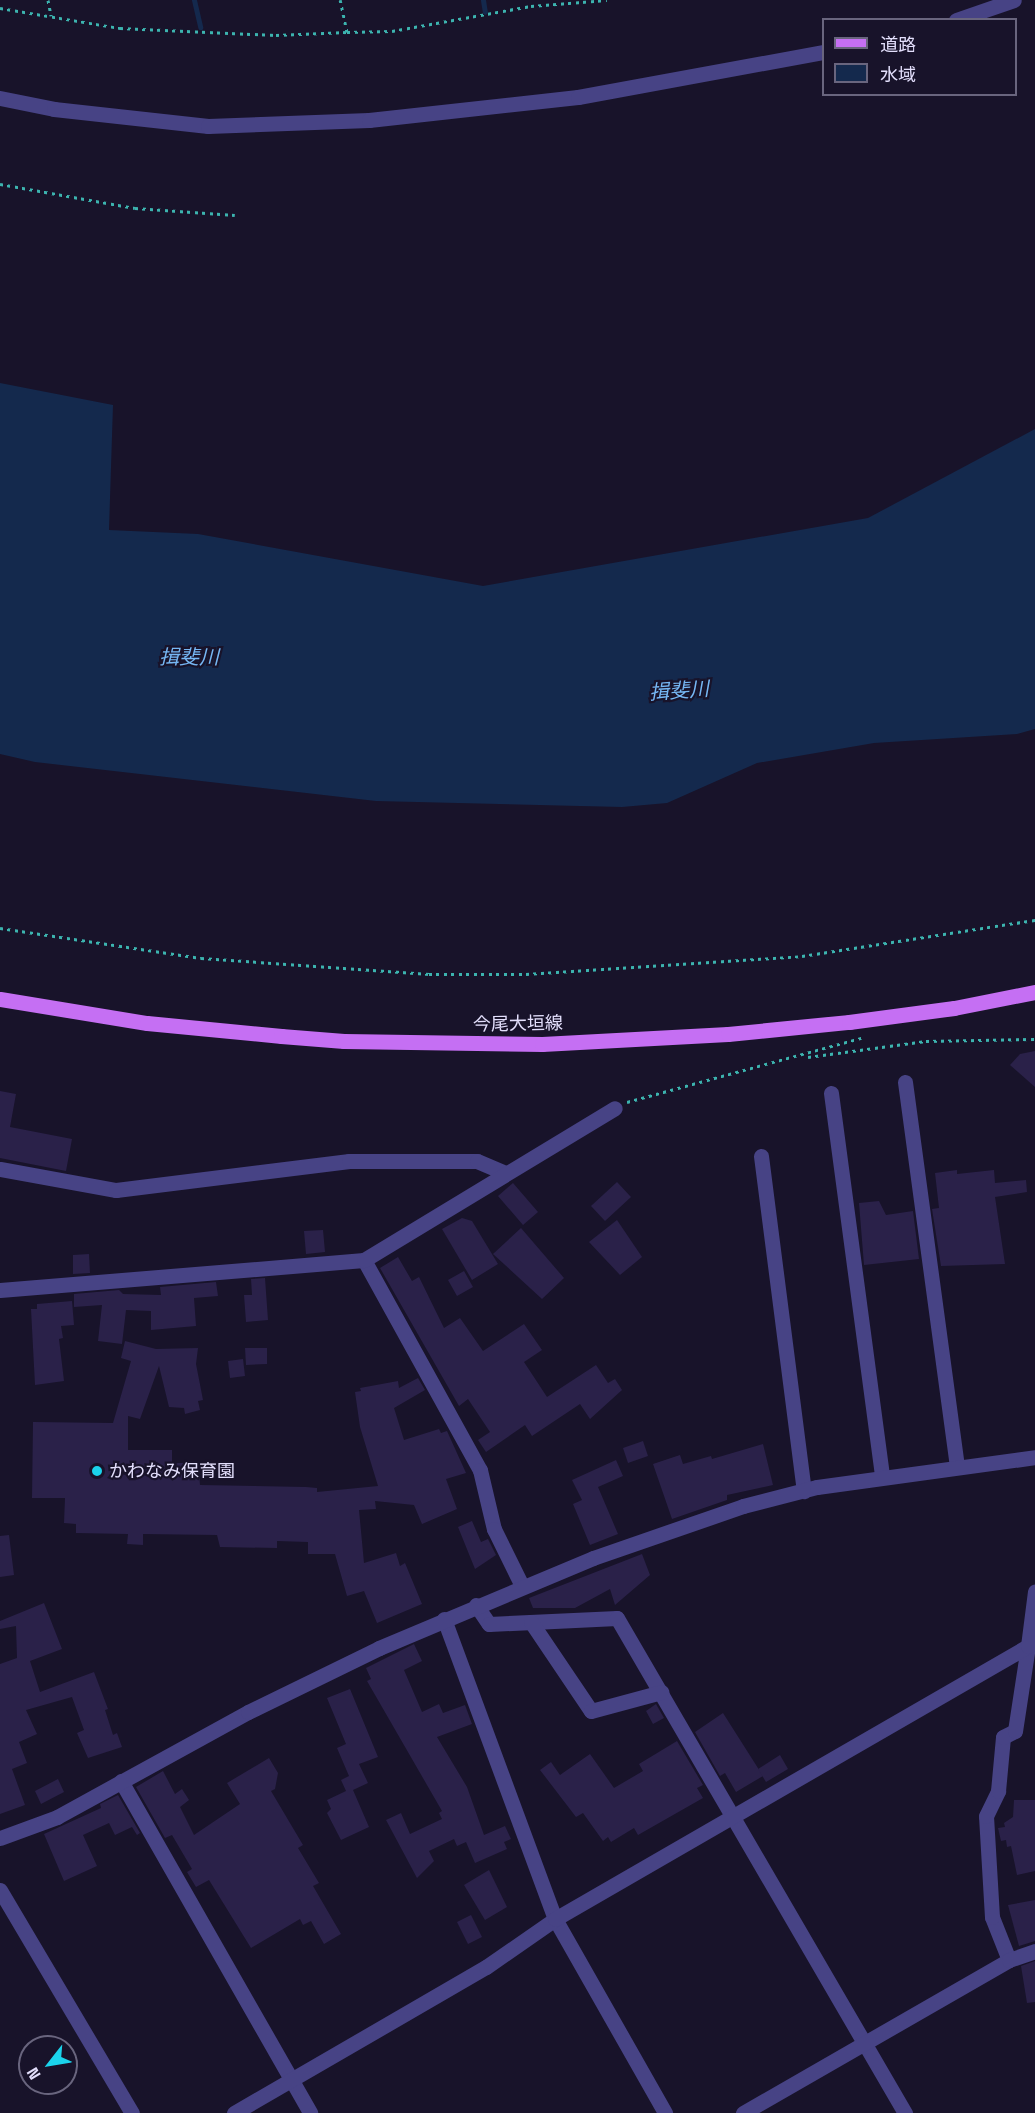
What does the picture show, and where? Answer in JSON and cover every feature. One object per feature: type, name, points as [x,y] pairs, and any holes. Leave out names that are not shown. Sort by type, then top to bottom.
[{"type":"main road","name":"今尾大垣線","points":[[0,999],[147,1023],[292,1037],[542,1044],[838,1023],[954,1008],[1035,992]]},
{"type":"street","points":[[962,18],[1014,0]]},
{"type":"street","points":[[0,98],[54,109],[208,126],[369,120],[578,97],[822,52]]},
{"type":"street","points":[[904,1082],[957,1466]]},
{"type":"street","points":[[831,1093],[882,1476]]},
{"type":"street","points":[[0,1290],[364,1260],[615,1108]]},
{"type":"street","points":[[760,1156],[804,1491]]},
{"type":"street","points":[[0,1169],[116,1190],[349,1161],[477,1161],[505,1173]]},
{"type":"street","points":[[364,1260],[480,1470],[494,1529],[522,1586]]},
{"type":"street","points":[[0,1838],[57,1817],[248,1712],[444,1619],[522,1586],[743,1506],[882,1476],[1035,1457]]},
{"type":"street","points":[[1009,1960],[992,1917],[986,1816],[998,1791],[1003,1737],[1015,1731],[1032,1646],[1035,1591]]},
{"type":"street","points":[[476,1605],[489,1623],[617,1618],[905,2113]]},
{"type":"street","points":[[444,1619],[555,1920],[665,2113]]},
{"type":"street","points":[[531,1622],[591,1711],[662,1692]]},
{"type":"street","points":[[234,2113],[486,1967],[555,1920],[1032,1646]]},
{"type":"street","points":[[121,1781],[310,2113]]},
{"type":"street","points":[[0,1890],[132,2113]]},
{"type":"street","points":[[743,2113],[1009,1960],[1035,1951]]},
{"type":"path","points":[[48,0],[51,16]]},
{"type":"path","points":[[340,0],[347,32]]},
{"type":"path","points":[[0,8],[120,28],[276,35],[392,31],[531,6],[607,0]]},
{"type":"path","points":[[0,184],[135,208],[235,215]]},
{"type":"path","points":[[0,928],[201,958],[429,974],[526,974],[802,956],[1035,920]]},
{"type":"path","points":[[615,1108],[647,1094],[803,1057],[871,1036]]},
{"type":"path","points":[[803,1057],[926,1041],[1035,1039]]},
{"type":"water","name":"揖斐川","points":[[0,383],[113,405],[109,530],[198,534],[483,586],[868,518],[1035,429],[1035,729],[1017,734],[874,743],[757,763],[667,803],[622,807],[376,801],[35,762],[0,754]]},
{"type":"building","points":[[1035,1051],[1035,1087],[1010,1065],[1020,1054]]},
{"type":"building","points":[[0,1091],[16,1094],[10,1127],[72,1139],[66,1171],[0,1158]]},
{"type":"building","points":[[957,1170],[957,1174],[994,1170],[995,1183],[1026,1180],[1027,1192],[995,1197],[1005,1264],[941,1266],[932,1209],[939,1208],[935,1173]]},
{"type":"building","points":[[617,1182],[631,1197],[605,1221],[591,1206]]},
{"type":"building","points":[[513,1183],[538,1212],[523,1225],[498,1196]]},
{"type":"building","points":[[879,1201],[886,1215],[913,1211],[919,1259],[864,1265],[859,1203]]},
{"type":"building","points":[[462,1218],[472,1221],[498,1264],[472,1280],[442,1229]]},
{"type":"building","points":[[617,1220],[642,1257],[620,1275],[589,1242]]},
{"type":"building","points":[[521,1228],[564,1278],[542,1299],[493,1254]]},
{"type":"building","points":[[323,1230],[325,1252],[306,1254],[304,1231]]},
{"type":"building","points":[[89,1254],[90,1273],[73,1274],[73,1255]]},
{"type":"building","points":[[398,1257],[412,1281],[419,1277],[444,1328],[460,1318],[483,1351],[524,1324],[542,1350],[524,1362],[547,1397],[596,1365],[608,1383],[615,1379],[622,1390],[590,1419],[580,1404],[532,1436],[525,1425],[486,1452],[478,1440],[490,1432],[468,1399],[459,1406],[380,1268]]},
{"type":"building","points":[[464,1271],[473,1287],[457,1296],[448,1280]]},
{"type":"building","points":[[265,1278],[268,1320],[246,1322],[244,1295],[252,1295],[251,1279]]},
{"type":"building","points":[[216,1282],[218,1296],[194,1298],[196,1326],[151,1330],[151,1311],[126,1310],[122,1344],[98,1341],[102,1305],[74,1307],[74,1294],[119,1290],[123,1294],[161,1295],[160,1287]]},
{"type":"building","points":[[72,1301],[74,1325],[61,1326],[63,1338],[59,1339],[64,1381],[35,1385],[31,1309],[37,1309],[37,1304]]},
{"type":"building","points":[[125,1341],[156,1349],[198,1348],[196,1364],[203,1400],[198,1401],[200,1410],[185,1414],[184,1408],[169,1407],[159,1366],[140,1419],[128,1416],[128,1450],[172,1450],[172,1463],[198,1463],[200,1485],[306,1487],[317,1488],[317,1492],[378,1486],[360,1427],[355,1392],[361,1391],[360,1388],[398,1381],[399,1388],[418,1378],[425,1390],[394,1408],[404,1440],[439,1429],[441,1433],[447,1431],[466,1473],[446,1479],[457,1509],[422,1524],[414,1505],[375,1501],[376,1509],[359,1510],[364,1563],[396,1553],[400,1566],[405,1563],[422,1604],[377,1623],[364,1591],[347,1596],[335,1554],[308,1554],[308,1542],[277,1541],[277,1548],[220,1547],[217,1535],[143,1534],[143,1545],[127,1544],[128,1534],[76,1533],[76,1524],[64,1523],[65,1498],[32,1498],[33,1422],[113,1423],[131,1361],[121,1358]]},
{"type":"building","points":[[245,1348],[267,1348],[267,1364],[246,1365]]},
{"type":"building","points":[[243,1359],[245,1376],[230,1378],[228,1361]]},
{"type":"building","points":[[643,1441],[648,1456],[628,1463],[623,1448]]},
{"type":"building","points":[[763,1444],[773,1485],[727,1495],[727,1500],[672,1519],[653,1464],[680,1455],[683,1464],[711,1456],[712,1459]]},
{"type":"building","points":[[616,1460],[623,1476],[598,1487],[618,1534],[590,1545],[573,1504],[582,1500],[572,1480]]},
{"type":"building","points":[[472,1521],[481,1542],[488,1539],[496,1555],[475,1569],[458,1527]]},
{"type":"building","points":[[9,1535],[14,1575],[0,1577],[0,1536]]},
{"type":"building","points":[[642,1554],[650,1575],[615,1605],[610,1589],[575,1608],[533,1608],[529,1598]]},
{"type":"building","points":[[44,1603],[62,1649],[30,1661],[40,1692],[94,1672],[108,1709],[105,1710],[113,1735],[117,1733],[122,1747],[88,1758],[77,1733],[84,1730],[72,1697],[26,1710],[37,1734],[19,1742],[27,1763],[12,1769],[25,1805],[0,1814],[0,1664],[17,1658],[16,1626],[0,1629],[0,1621]]},
{"type":"building","points":[[414,1644],[422,1661],[404,1670],[422,1712],[439,1704],[443,1713],[465,1705],[472,1724],[437,1737],[467,1787],[484,1835],[505,1826],[511,1839],[504,1842],[507,1849],[475,1863],[466,1842],[457,1846],[454,1839],[429,1851],[434,1861],[417,1878],[386,1820],[401,1813],[410,1834],[442,1819],[439,1813],[442,1811],[367,1681],[371,1679],[366,1668]]},
{"type":"building","points":[[350,1689],[378,1757],[359,1764],[368,1783],[353,1790],[369,1827],[341,1840],[327,1813],[331,1809],[327,1800],[346,1791],[341,1780],[349,1776],[337,1748],[346,1744],[327,1698]]},
{"type":"building","points":[[656,1704],[664,1718],[653,1724],[646,1711]]},
{"type":"building","points":[[723,1713],[763,1776],[736,1792],[725,1773],[720,1776],[695,1732]]},
{"type":"building","points":[[677,1741],[703,1785],[697,1788],[703,1798],[638,1835],[634,1828],[611,1842],[608,1837],[603,1841],[583,1813],[576,1817],[540,1770],[551,1762],[560,1775],[590,1754],[614,1788],[643,1771],[639,1764]]},
{"type":"building","points":[[780,1755],[788,1769],[766,1782],[758,1769]]},
{"type":"building","points":[[269,1758],[278,1773],[275,1789],[271,1791],[303,1845],[298,1848],[319,1883],[313,1886],[341,1934],[324,1944],[311,1921],[303,1925],[300,1919],[251,1948],[209,1880],[196,1887],[187,1872],[192,1869],[172,1835],[165,1838],[136,1787],[163,1771],[175,1794],[182,1789],[189,1800],[180,1807],[194,1835],[240,1804],[227,1783]]},
{"type":"building","points":[[58,1779],[64,1792],[41,1804],[35,1791]]},
{"type":"building","points":[[118,1795],[140,1833],[137,1835],[132,1827],[115,1835],[109,1823],[83,1835],[97,1866],[64,1881],[44,1834],[101,1808],[100,1804]]},
{"type":"building","points":[[1014,1800],[1035,1800],[1035,1871],[1017,1875],[1011,1846],[1007,1847],[1006,1840],[1001,1841],[998,1828],[1005,1827],[1004,1823],[1013,1817]]},
{"type":"building","points":[[489,1870],[507,1907],[485,1920],[464,1885]]},
{"type":"building","points":[[1035,1900],[1035,1941],[1019,1946],[1008,1905]]},
{"type":"building","points":[[471,1915],[482,1937],[468,1944],[457,1922]]},
{"type":"building","points":[[1035,1961],[1035,2002],[1027,2003],[1021,1966]]},
{"type":"waterway","points":[[194,0],[200,27]]},
{"type":"waterway","points":[[483,0],[485,12]]},
{"type":"place","name":"かわなみ保育園","points":[[97,1471]]}]
